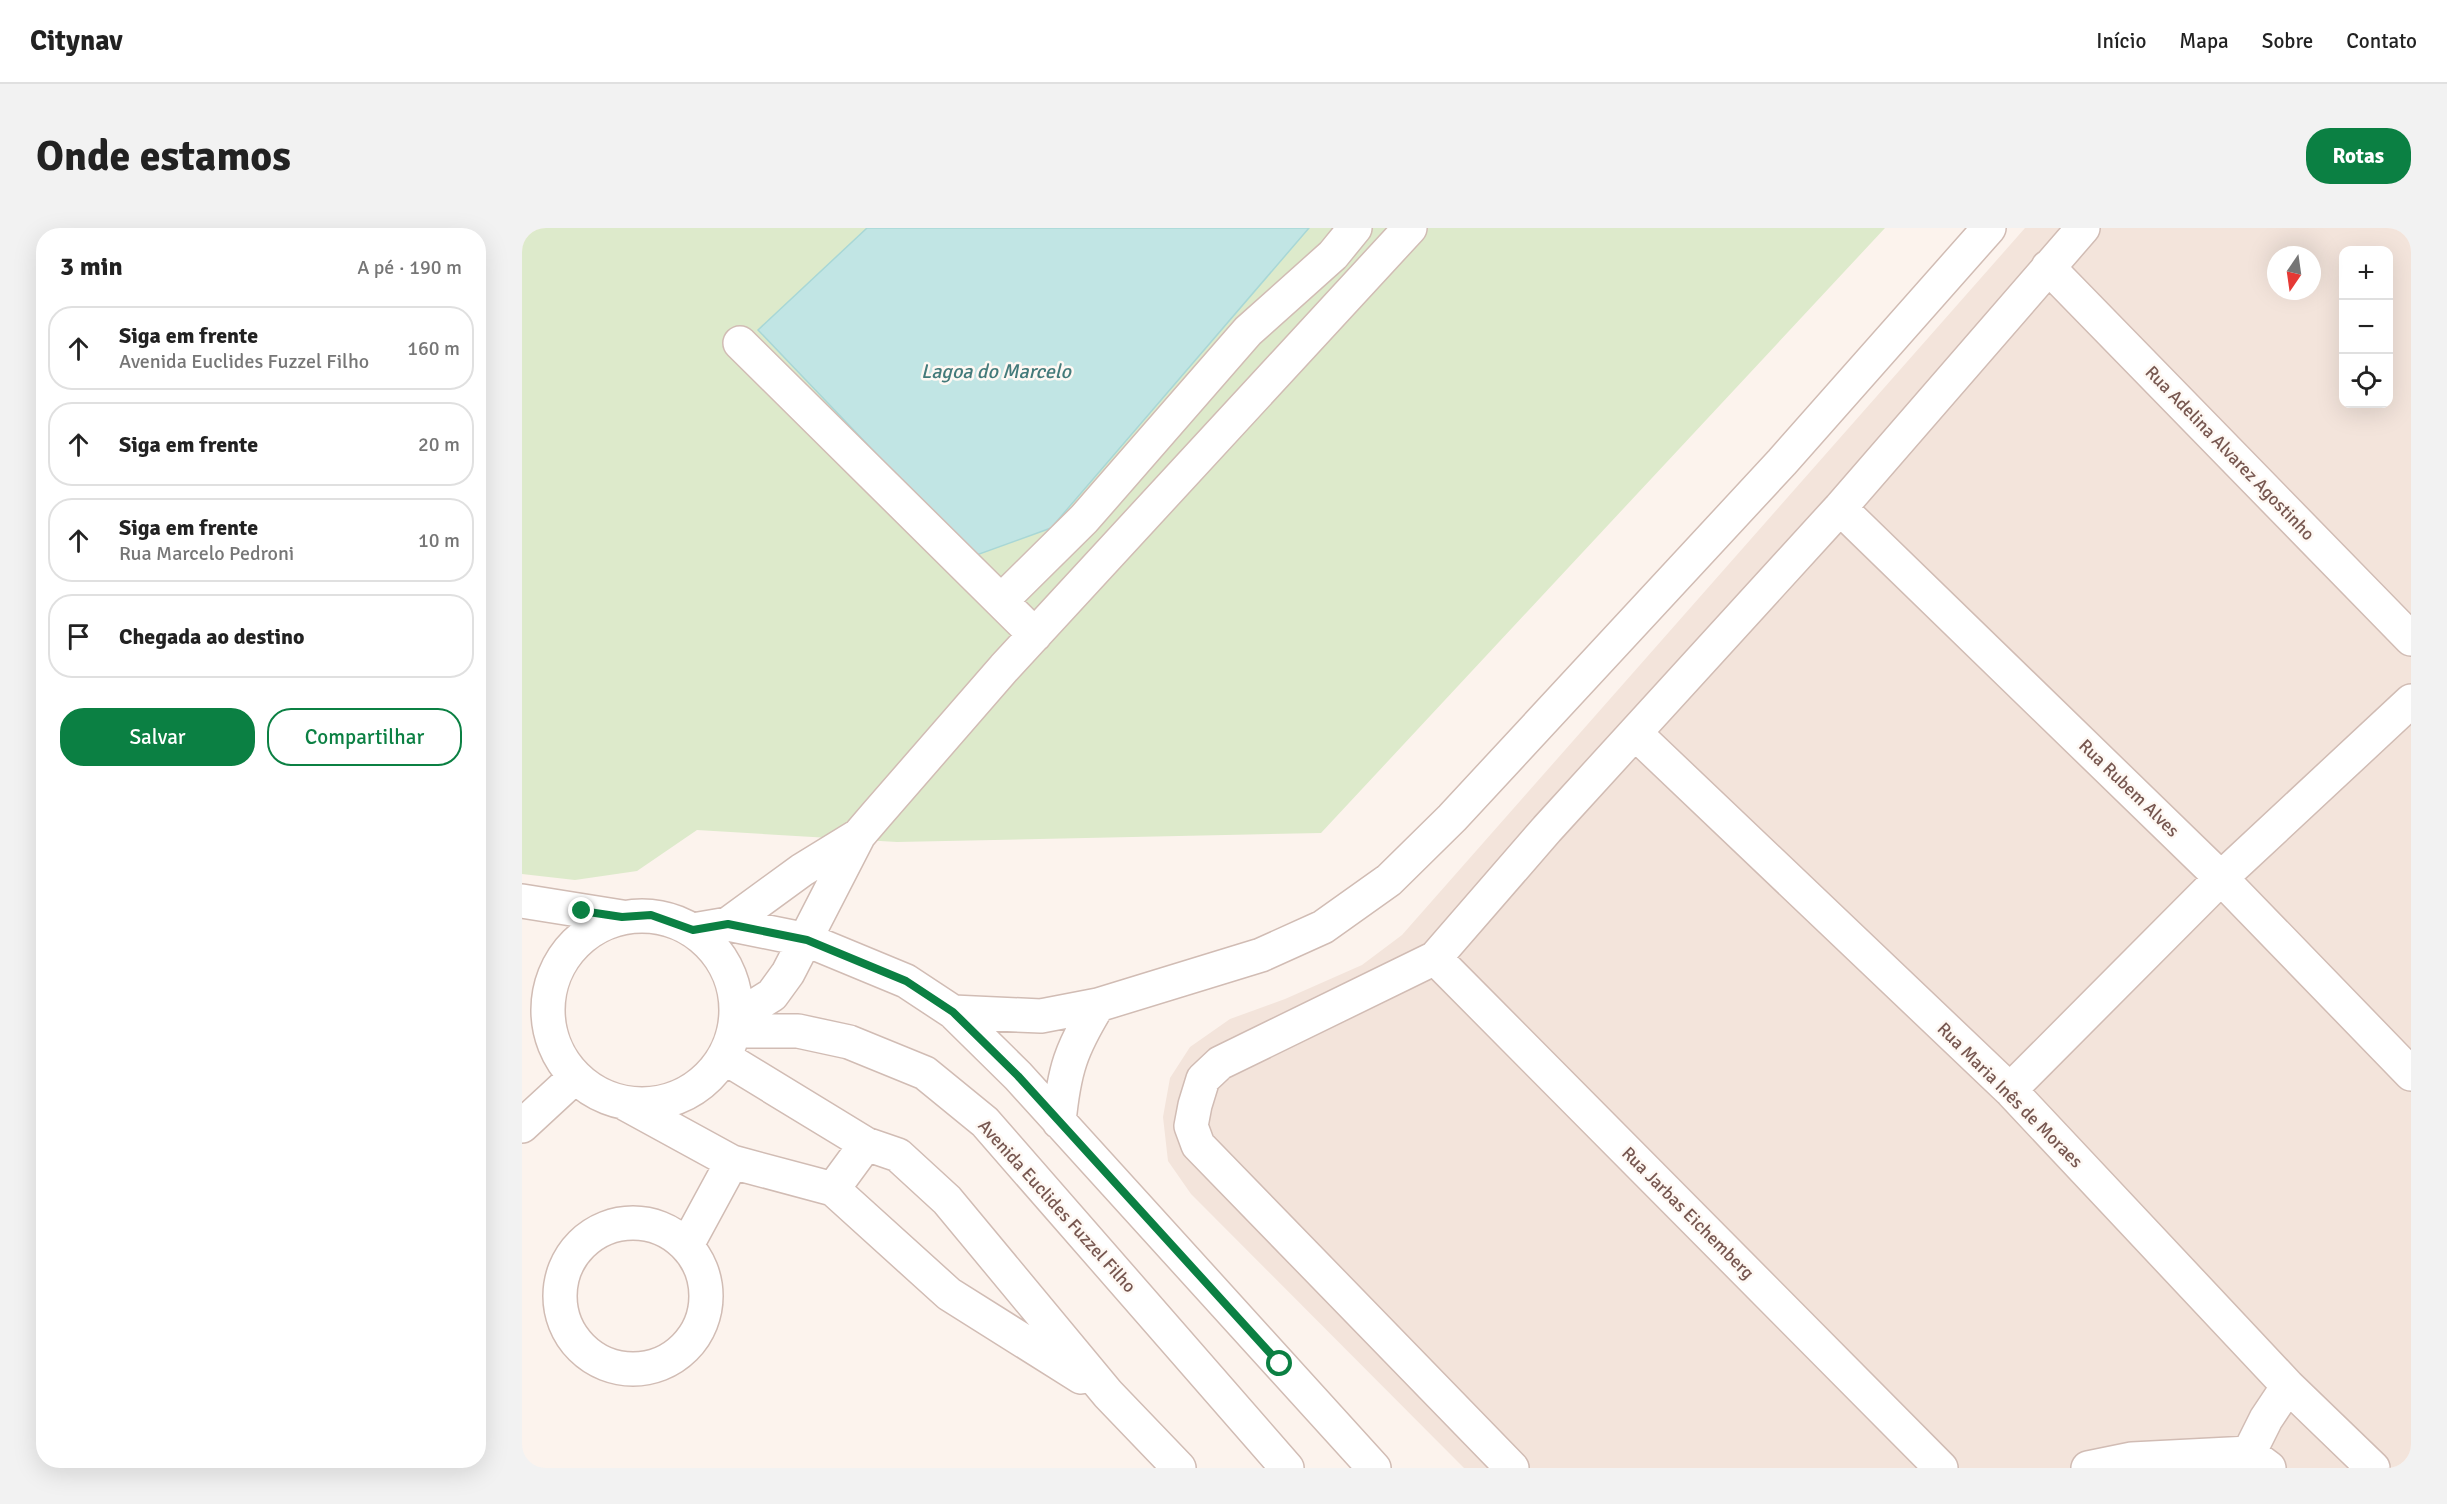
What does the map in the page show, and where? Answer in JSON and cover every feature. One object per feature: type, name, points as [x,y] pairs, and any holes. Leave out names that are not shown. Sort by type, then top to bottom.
[{"type":"street","points":[[1035,635],[751,354],[1001,601],[1084,519],[1248,332],[1333,255],[1355,228]]},
{"type":"street","points":[[626,1104],[655,1104],[682,1096],[707,1080],[733,1032],[756,1005],[772,994],[807,940],[859,835],[1035,635],[1410,228]]},
{"type":"street","points":[[953,1012],[1041,1016],[1098,1005],[1261,955],[1323,927],[1389,880],[1452,818],[1782,462],[1989,228]]},
{"type":"street","points":[[1512,1468],[1198,1145],[1191,1126],[1203,1079],[1220,1062],[1436,958],[1635,733],[1840,508],[2083,228]]},
{"type":"street","name":"Rua Adelina Alvarez Agostinho","points":[[2048,267],[2411,639]]},
{"type":"street","name":"Rua Rubem Alves","points":[[1840,508],[2221,878],[2411,1074]]},
{"type":"street","points":[[2010,1090],[2221,878],[2411,701]]},
{"type":"street","name":"Rua Maria Inês de Moraes","points":[[1635,733],[2010,1090],[2288,1386],[2373,1468]]},
{"type":"street","points":[[728,924],[802,870],[859,835]]},
{"type":"street","points":[[522,901],[622,917],[651,915],[693,930],[715,949],[730,974],[733,1032],[866,1144],[898,1155],[947,1200],[1108,1394],[1179,1468]]},
{"type":"street","points":[[566,1065],[548,1026],[547,997],[556,970],[572,946],[595,928],[622,917]]},
{"type":"street","points":[[693,930],[728,924],[807,940],[906,981],[953,1012],[1018,1076],[1374,1468]]},
{"type":"street","name":"Rua Jarbas Eichemberg","points":[[1436,958],[1941,1468]]},
{"type":"street","points":[[1059,1122],[1063,1079],[1071,1053],[1098,1005]]},
{"type":"street","points":[[522,1029],[598,1094],[626,1104],[732,1162],[833,1189],[949,1294],[1108,1394]]},
{"type":"street","name":"Avenida Euclides Fuzzel Filho","points":[[733,1032],[798,1031],[849,1042],[925,1073],[985,1122],[1287,1468]]},
{"type":"street","points":[[522,1126],[566,1065]]},
{"type":"street","points":[[833,1189],[866,1144]]},
{"type":"street","points":[[687,1245],[732,1162]]},
{"type":"street","points":[[642,1222],[666,1230],[687,1245],[701,1266],[708,1291],[705,1317],[693,1339],[675,1356],[654,1366],[630,1369],[608,1364],[588,1353],[572,1336],[562,1316],[560,1292],[564,1270],[575,1250],[592,1234],[616,1224],[642,1222]]},
{"type":"street","points":[[2088,1468],[2132,1460],[2259,1460],[2266,1419],[2288,1386]]},
{"type":"shaded area","points":[[2025,228],[2411,228],[2411,1468],[1464,1468],[1191,1194],[1168,1161],[1163,1117],[1170,1078],[1190,1047],[1230,1019],[1285,999],[1362,965],[1402,935]]},
{"type":"green space","points":[[522,228],[1885,228],[1321,833],[897,842],[697,830],[637,871],[575,880],[522,874]]},
{"type":"water","name":"Lagoa do Marcelo","points":[[867,228],[1309,228],[1051,528],[974,556],[758,330]]},
{"type":"route","points":[[582,911],[622,917],[651,915],[693,930],[728,924],[807,940],[863,961],[906,981],[953,1012],[1018,1076],[1280,1364]]}]
